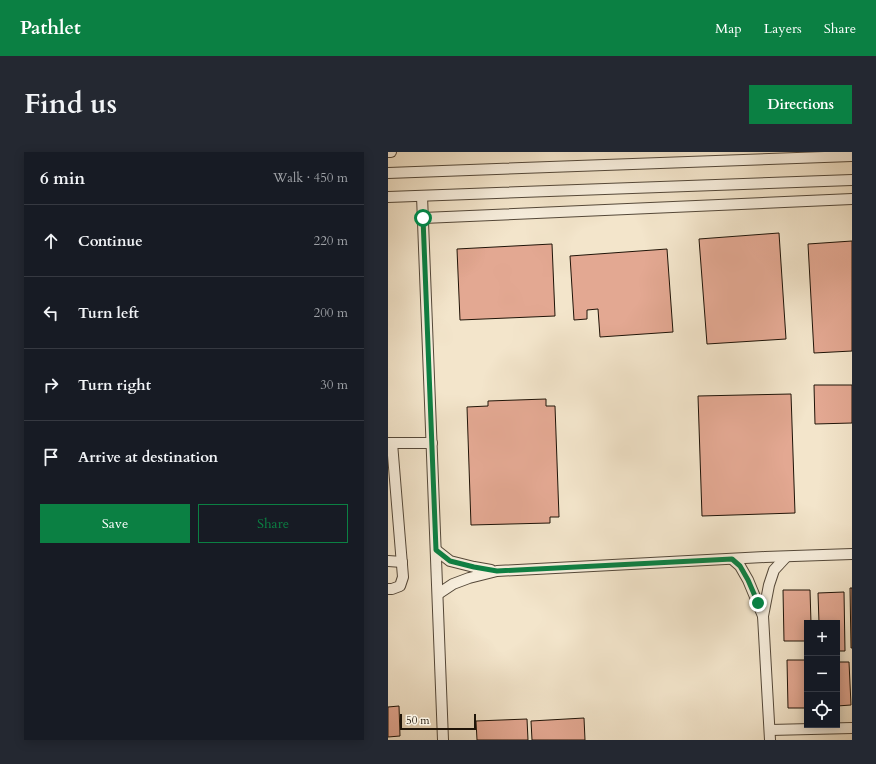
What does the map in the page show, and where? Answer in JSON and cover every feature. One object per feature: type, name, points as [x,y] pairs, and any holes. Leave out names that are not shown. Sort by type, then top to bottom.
[{"type":"street","points":[[388,173],[852,156]]},
{"type":"street","points":[[388,197],[852,180]]},
{"type":"street","points":[[422,196],[443,740]]},
{"type":"street","points":[[423,218],[852,199]]},
{"type":"street","points":[[388,589],[400,586],[403,577],[390,443],[432,443]]},
{"type":"street","points":[[436,550],[450,561],[497,571]]},
{"type":"street","points":[[438,594],[453,584],[468,578],[497,571],[852,554]]},
{"type":"street","points":[[786,556],[774,570],[769,585],[763,616],[770,735],[852,728]]},
{"type":"street","points":[[732,559],[740,566],[748,580],[763,616]]},
{"type":"street","points":[[388,561],[402,562]]},
{"type":"building","points":[[779,233],[786,339],[707,344],[699,239]]},
{"type":"building","points":[[852,241],[852,351],[814,353],[808,244]]},
{"type":"building","points":[[552,244],[555,316],[460,320],[457,249]]},
{"type":"building","points":[[667,249],[673,332],[600,337],[598,309],[587,310],[587,319],[574,320],[570,256]]},
{"type":"building","points":[[814,385],[852,385],[852,423],[815,424]]},
{"type":"building","points":[[791,394],[795,513],[702,516],[698,396]]},
{"type":"building","points":[[546,399],[546,406],[555,406],[559,517],[550,517],[550,523],[471,525],[467,407],[488,406],[488,401]]},
{"type":"building","points":[[850,588],[852,588],[852,648],[851,648]]},
{"type":"building","points":[[783,590],[810,590],[811,620],[804,620],[804,641],[784,641]]},
{"type":"building","points":[[844,592],[845,651],[840,651],[840,620],[819,620],[818,593]]},
{"type":"building","points":[[787,660],[804,660],[804,708],[788,708]]},
{"type":"building","points":[[840,662],[849,662],[851,705],[840,706]]},
{"type":"building","points":[[399,706],[400,736],[388,737],[388,707]]},
{"type":"building","points":[[584,718],[585,740],[532,740],[531,721]]},
{"type":"building","points":[[527,719],[528,740],[477,740],[476,721]]},
{"type":"route","points":[[423,218],[436,550],[450,561],[497,571],[732,559],[740,566],[758,603]]}]
